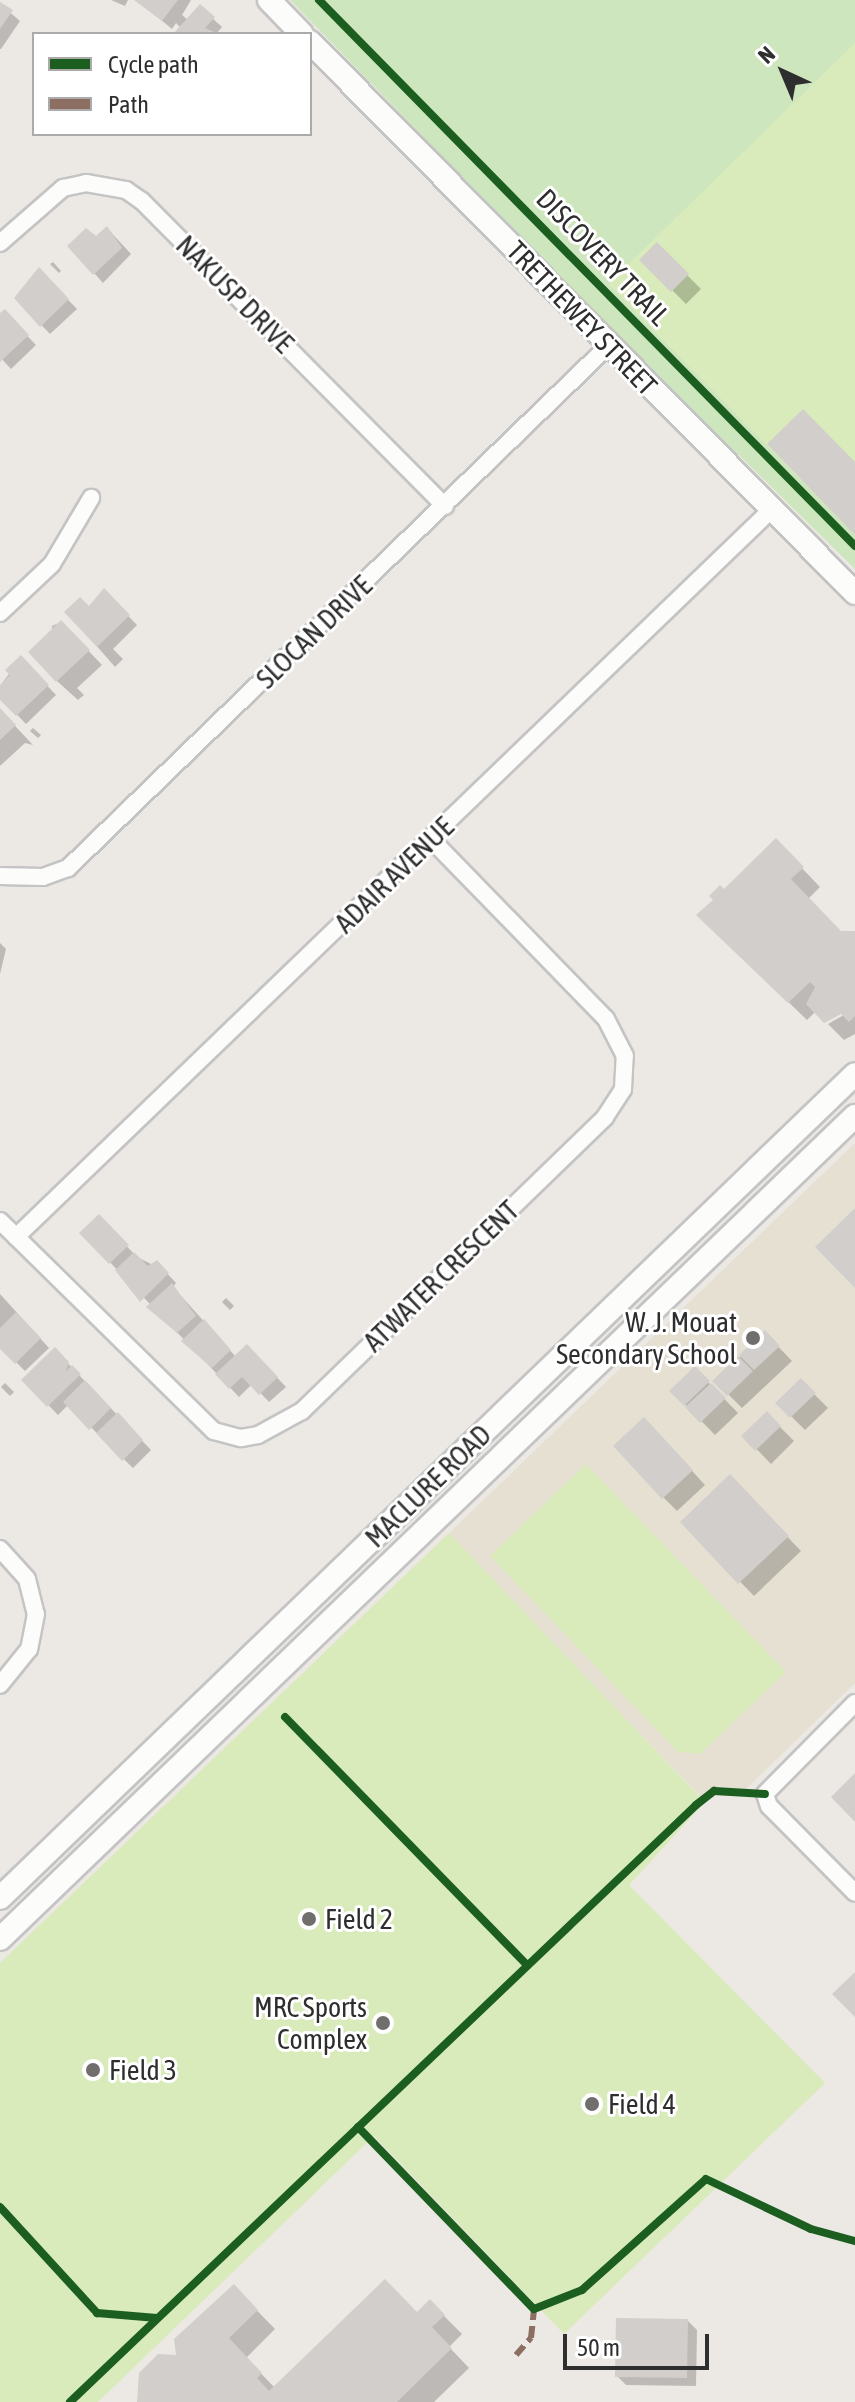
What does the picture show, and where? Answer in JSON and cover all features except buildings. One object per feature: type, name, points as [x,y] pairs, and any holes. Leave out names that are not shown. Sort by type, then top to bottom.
[{"type":"main road","points":[[269,0],[300,32]]},
{"type":"main road","name":"TRETHEWEY STREET","points":[[312,44],[770,511],[855,593]]},
{"type":"main road","name":"MACLURE ROAD","points":[[0,1898],[855,1074]]},
{"type":"main road","name":"MACLURE ROAD","points":[[0,1939],[855,1116]]},
{"type":"street","name":"NAKUSP DRIVE","points":[[0,243],[63,188],[86,183],[126,190],[445,506]]},
{"type":"street","name":"SLOCAN DRIVE","points":[[0,876],[43,877],[68,868],[608,346]]},
{"type":"street","points":[[0,613],[52,564],[91,498]]},
{"type":"street","name":"ADAIR AVENUE","points":[[16,1237],[770,511]]},
{"type":"street","name":"ATWATER CRESCENT","points":[[0,1221],[214,1431],[241,1438],[258,1435],[302,1411],[605,1117],[623,1089],[625,1056],[606,1019],[431,839]]},
{"type":"street","points":[[0,1549],[27,1579],[36,1614],[29,1649],[0,1685]]},
{"type":"street","points":[[855,1703],[765,1794],[769,1806],[855,1893]]},
{"type":"shaded area","name":"W. J. Mouat Secondary School","points":[[855,1143],[855,1683],[746,1789],[715,1789],[702,1798],[449,1533]]},
{"type":"green space","points":[[290,0],[855,0],[855,569],[604,323]]},
{"type":"green space","points":[[855,43],[855,535],[608,284]]},
{"type":"green space","points":[[586,1464],[786,1672],[700,1754],[678,1752],[490,1556]]},
{"type":"green space","name":"MRC Sports Complex","points":[[449,1533],[705,1802],[629,1885],[825,2083],[564,2334],[374,2136],[98,2402],[0,2402],[0,1963]]},
{"type":"marked path","points":[[516,2355],[531,2338],[534,2309]]},
{"type":"cycle path","name":"DISCOVERY TRAIL","points":[[319,0],[855,546]]},
{"type":"cycle path","points":[[285,1717],[527,1965]]},
{"type":"cycle path","points":[[70,2402],[696,1805],[714,1791],[765,1794]]},
{"type":"cycle path","points":[[358,2127],[534,2309],[582,2290],[706,2179],[811,2229],[855,2241]]},
{"type":"cycle path","points":[[0,2207],[97,2313],[157,2318]]},
{"type":"place","name":"W. J. Mouat Secondary School","points":[[753,1338]]},
{"type":"place","name":"Field 2","points":[[309,1919]]},
{"type":"place","name":"MRC Sports Complex","points":[[383,2023]]},
{"type":"place","name":"Field 3","points":[[93,2070]]},
{"type":"place","name":"Field 4","points":[[592,2104]]}]
